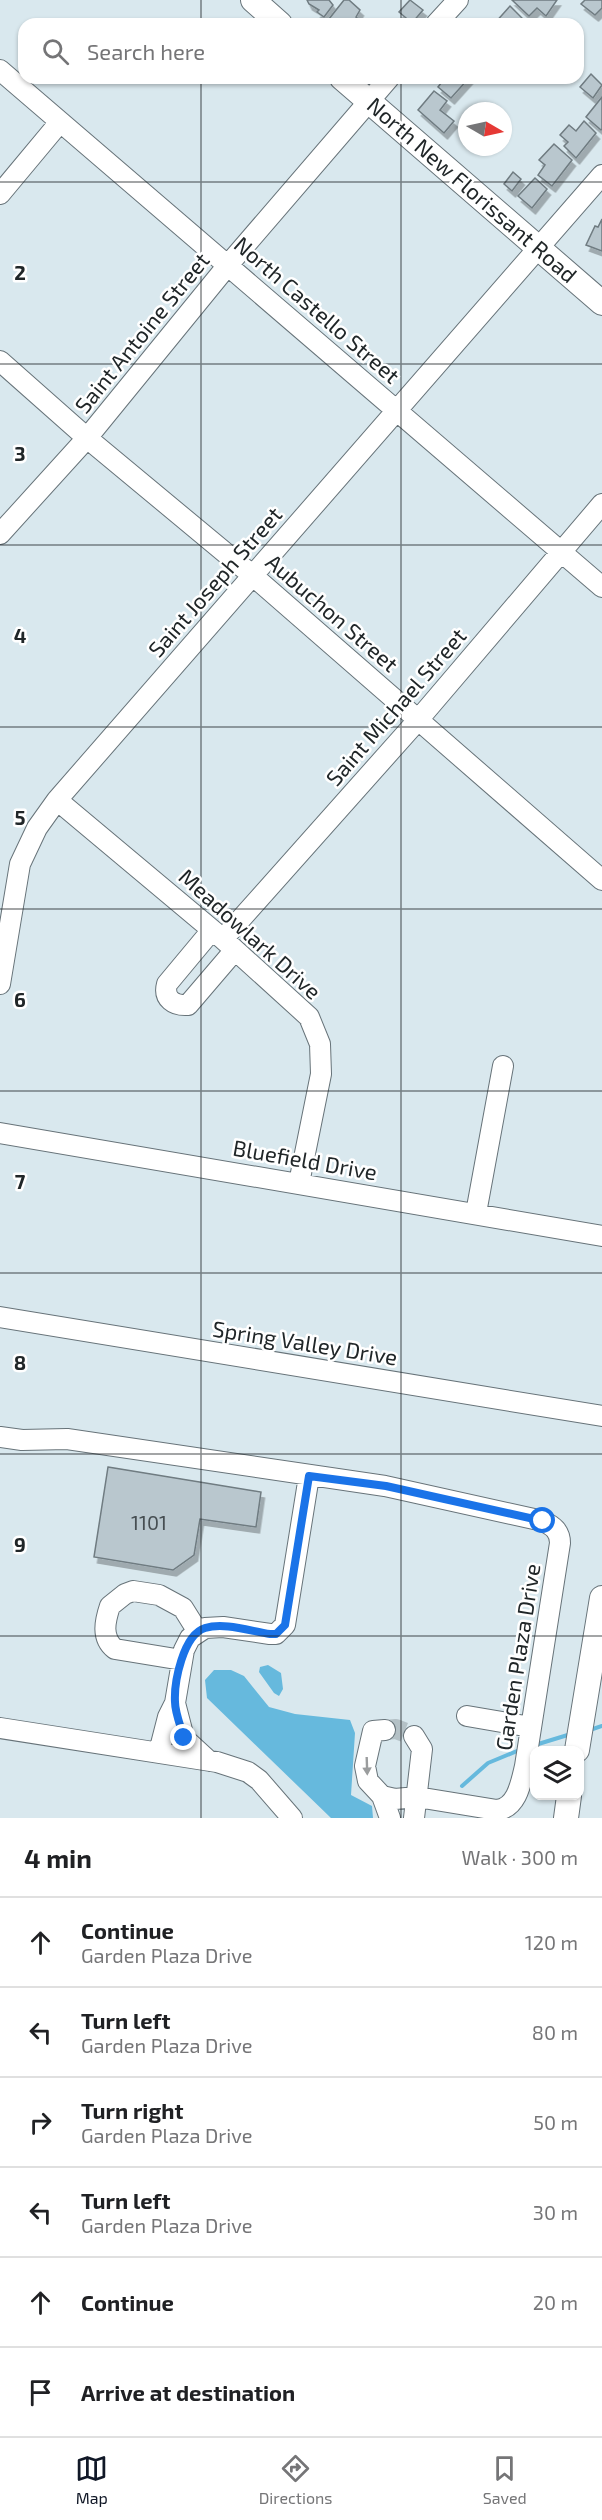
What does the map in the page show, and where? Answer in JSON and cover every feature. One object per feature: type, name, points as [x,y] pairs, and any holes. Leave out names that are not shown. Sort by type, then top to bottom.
[{"type":"main road","points":[[253,0],[273,18]]},
{"type":"main road","name":"North New Florissant Road","points":[[349,84],[602,303]]},
{"type":"main road","points":[[577,1746],[602,1598]]},
{"type":"main road","points":[[566,1818],[568,1800]]},
{"type":"street","points":[[442,18],[458,0]]},
{"type":"street","name":"North Castello Street","points":[[0,70],[602,587]]},
{"type":"street","name":"Saint Antoine Street","points":[[0,534],[87,438],[228,265],[383,84]]},
{"type":"street","points":[[0,194],[60,122]]},
{"type":"street","name":"Saint Joseph Street","points":[[0,984],[20,864],[37,828],[57,800],[602,175]]},
{"type":"street","name":"Aubuchon Street","points":[[0,361],[87,438],[252,575],[602,880]]},
{"type":"street","name":"Saint Michael Street","points":[[223,940],[418,720],[602,504]]},
{"type":"street","name":"Meadowlark Drive","points":[[57,800],[223,940],[309,1017],[320,1044],[321,1074],[299,1183]]},
{"type":"street","points":[[476,1213],[503,1066]]},
{"type":"street","name":"Bluefield Drive","points":[[0,1133],[602,1236]]},
{"type":"street","name":"Spring Valley Drive","points":[[0,1317],[602,1416]]},
{"type":"street","name":"Garden Plaza Drive","points":[[0,1437],[22,1440],[78,1440],[386,1486],[543,1521],[553,1526],[560,1535],[560,1543],[525,1766],[522,1781],[513,1801],[505,1809],[466,1807],[417,1797]]},
{"type":"street","points":[[159,1752],[168,1717],[175,1702],[184,1650],[190,1638],[205,1628],[223,1627],[276,1634],[285,1625],[309,1476]]},
{"type":"street","points":[[182,1660],[115,1649],[106,1639],[105,1632],[110,1606],[125,1594],[133,1591],[159,1595],[183,1608],[198,1632]]},
{"type":"street","points":[[175,1702],[184,1738],[209,1761]]},
{"type":"street","points":[[467,1716],[530,1732]]},
{"type":"street","points":[[0,1728],[159,1752],[209,1761],[248,1772],[259,1780],[292,1818]]},
{"type":"street","points":[[379,1730],[365,1766],[369,1781],[382,1796],[390,1818]]},
{"type":"street","points":[[414,1736],[422,1749],[414,1818]]},
{"type":"street","points":[[382,1796],[395,1799],[417,1797]]},
{"type":"water","points":[[268,1665],[281,1673],[283,1689],[279,1696],[274,1693],[259,1672],[260,1667]]},
{"type":"water","points":[[214,1670],[231,1670],[244,1676],[269,1707],[295,1714],[350,1720],[355,1733],[351,1795],[372,1806],[373,1818],[331,1818],[207,1698],[205,1680]]},
{"type":"building","points":[[307,0],[329,0],[333,5],[324,17]]},
{"type":"building","points":[[344,0],[349,0],[360,10],[357,18],[330,18]]},
{"type":"building","points":[[410,0],[423,10],[416,18],[406,18],[399,12]]},
{"type":"building","points":[[512,0],[557,0],[546,16],[537,8],[529,16]]},
{"type":"building","points":[[585,0],[602,0],[602,8],[595,15],[581,4]]},
{"type":"building","points":[[510,6],[522,18],[499,18]]},
{"type":"building","points":[[591,74],[602,85],[593,98],[580,87]]},
{"type":"building","points":[[440,84],[464,84],[451,98],[438,87]]},
{"type":"building","points":[[434,91],[447,101],[440,110],[454,121],[444,133],[418,110]]},
{"type":"building","points":[[602,97],[602,129],[601,130],[586,117]]},
{"type":"building","points":[[584,121],[596,133],[576,158],[564,146],[568,142],[560,135],[569,125],[576,131]]},
{"type":"building","points":[[554,144],[572,160],[552,186],[538,175],[545,165],[539,160]]},
{"type":"building","points":[[513,172],[521,179],[512,191],[504,184]]},
{"type":"building","points":[[535,178],[547,189],[532,208],[518,196]]},
{"type":"building","points":[[602,219],[602,251],[586,245],[595,226],[598,227]]},
{"type":"building","points":[[108,1467],[261,1492],[256,1527],[200,1519],[194,1555],[173,1570],[94,1557]]},
{"type":"waterway","points":[[590,1730],[602,1726]]},
{"type":"waterway","points":[[535,1745],[571,1734]]},
{"type":"waterway","points":[[462,1786],[488,1763],[522,1749]]},
{"type":"tunnel","points":[[385,1730],[396,1729],[414,1736]]},
{"type":"route","points":[[184,1738],[175,1702],[184,1650],[190,1638],[205,1628],[223,1627],[276,1634],[285,1625],[309,1476],[386,1486],[543,1521]]}]
